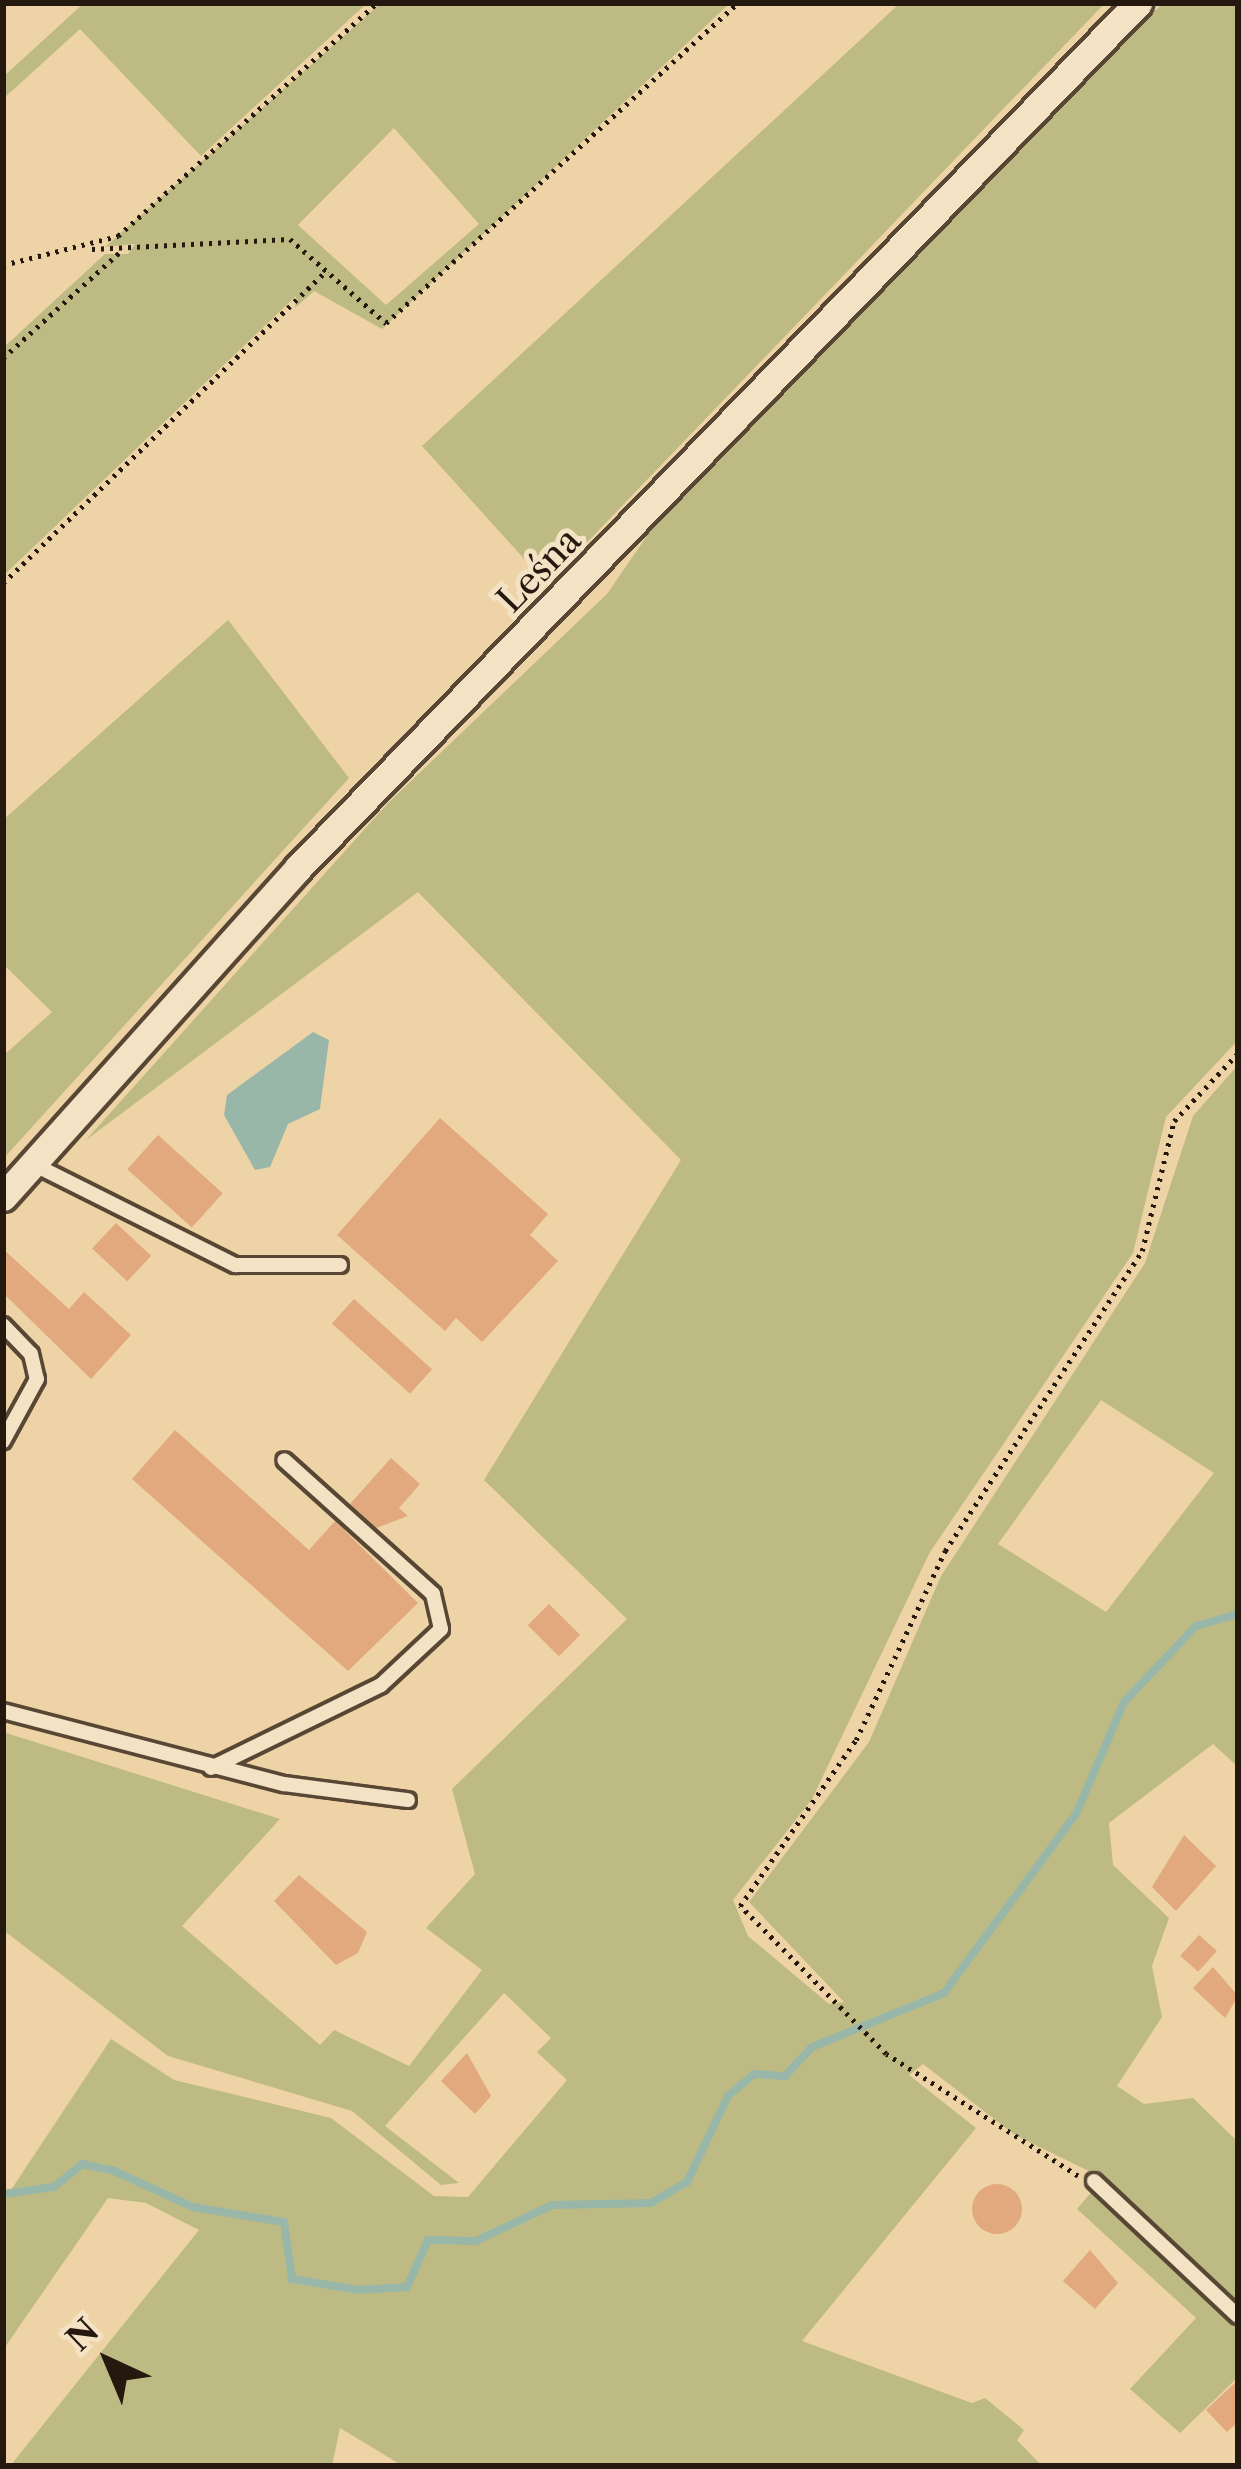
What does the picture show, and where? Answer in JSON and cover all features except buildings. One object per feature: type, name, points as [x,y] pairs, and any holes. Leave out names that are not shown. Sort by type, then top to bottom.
[{"type":"street","name":"Leśna","points":[[3,1197],[298,868],[1138,3]]},
{"type":"lane","points":[[35,1165],[235,1265],[340,1265]]},
{"type":"lane","points":[[3,1325],[32,1354],[37,1379],[3,1442]]},
{"type":"lane","points":[[211,1768],[381,1685],[441,1629],[433,1594],[284,1460]]},
{"type":"lane","points":[[3,1711],[211,1768],[408,1800]]},
{"type":"lane","points":[[1094,2181],[1238,2316]]},
{"type":"path","points":[[92,249],[377,3]]},
{"type":"path","points":[[3,265],[92,249],[282,238],[328,270],[386,323],[738,3]]},
{"type":"path","points":[[3,358],[123,249]]},
{"type":"path","points":[[3,583],[328,270]]},
{"type":"path","points":[[1094,2181],[1023,2150],[873,2041],[740,1906],[856,1741],[945,1552],[1142,1251],[1174,1120],[1238,1053]]},
{"type":"shaded area","points":[[84,3],[367,3],[201,156],[80,29],[3,99],[3,77]]},
{"type":"shaded area","points":[[381,3],[730,3],[382,329],[314,291],[295,308],[296,296],[3,576],[3,348],[105,254],[128,254],[135,244],[105,247]],"holes":[[[394,128],[479,224],[386,305],[298,225]]]},
{"type":"shaded area","points":[[900,3],[1105,3],[547,584],[422,446]]},
{"type":"shaded area","points":[[1163,3],[1238,3],[1238,1040],[1166,1117],[1133,1253],[930,1552],[812,1799],[733,1900],[748,1936],[829,2004],[844,2002],[749,1902],[869,1742],[941,1576],[1145,1263],[1193,1116],[1238,1065],[1238,1767],[1213,1744],[1109,1823],[1113,1865],[1169,1918],[1152,1966],[1162,2017],[1117,2086],[1144,2104],[1193,2098],[1238,2142],[1238,2308],[1101,2177],[1015,2135],[923,2064],[909,2075],[976,2128],[802,2341],[972,2403],[985,2398],[1024,2430],[1017,2440],[1042,2466],[403,2466],[340,2428],[332,2466],[10,2466],[199,2230],[146,2203],[108,2198],[3,2350],[5,2199],[111,2039],[174,2080],[331,2118],[434,2196],[468,2197],[567,2080],[537,2052],[551,2038],[504,1993],[385,2126],[459,2183],[441,2185],[352,2111],[168,2056],[3,1930],[3,1732],[280,1819],[182,1926],[320,2045],[334,2030],[409,2066],[482,1970],[426,1928],[475,1874],[452,1789],[627,1619],[484,1480],[681,1160],[418,892],[86,1140],[388,803],[607,594],[651,530]],"holes":[[[1101,1400],[1214,1473],[1106,1612],[998,1544]]]},
{"type":"shaded area","points":[[228,620],[349,778],[3,1159],[3,1056],[52,1012],[3,964],[3,820]]},
{"type":"shaded area","points":[[313,1032],[329,1040],[320,1109],[288,1124],[270,1167],[255,1170],[224,1115],[227,1095]]},
{"type":"shaded area","points":[[1094,2189],[1238,2324],[1238,2377],[1180,2433],[1130,2389],[1196,2318],[1077,2209]]},
{"type":"waterway","points":[[3,2194],[54,2187],[82,2164],[114,2171],[193,2207],[284,2222],[292,2279],[359,2290],[407,2287],[428,2240],[476,2241],[552,2205],[651,2203],[687,2182],[728,2096],[754,2074],[785,2076],[812,2047],[944,1993],[1076,1814],[1124,1702],[1196,1626],[1238,1614]]}]
